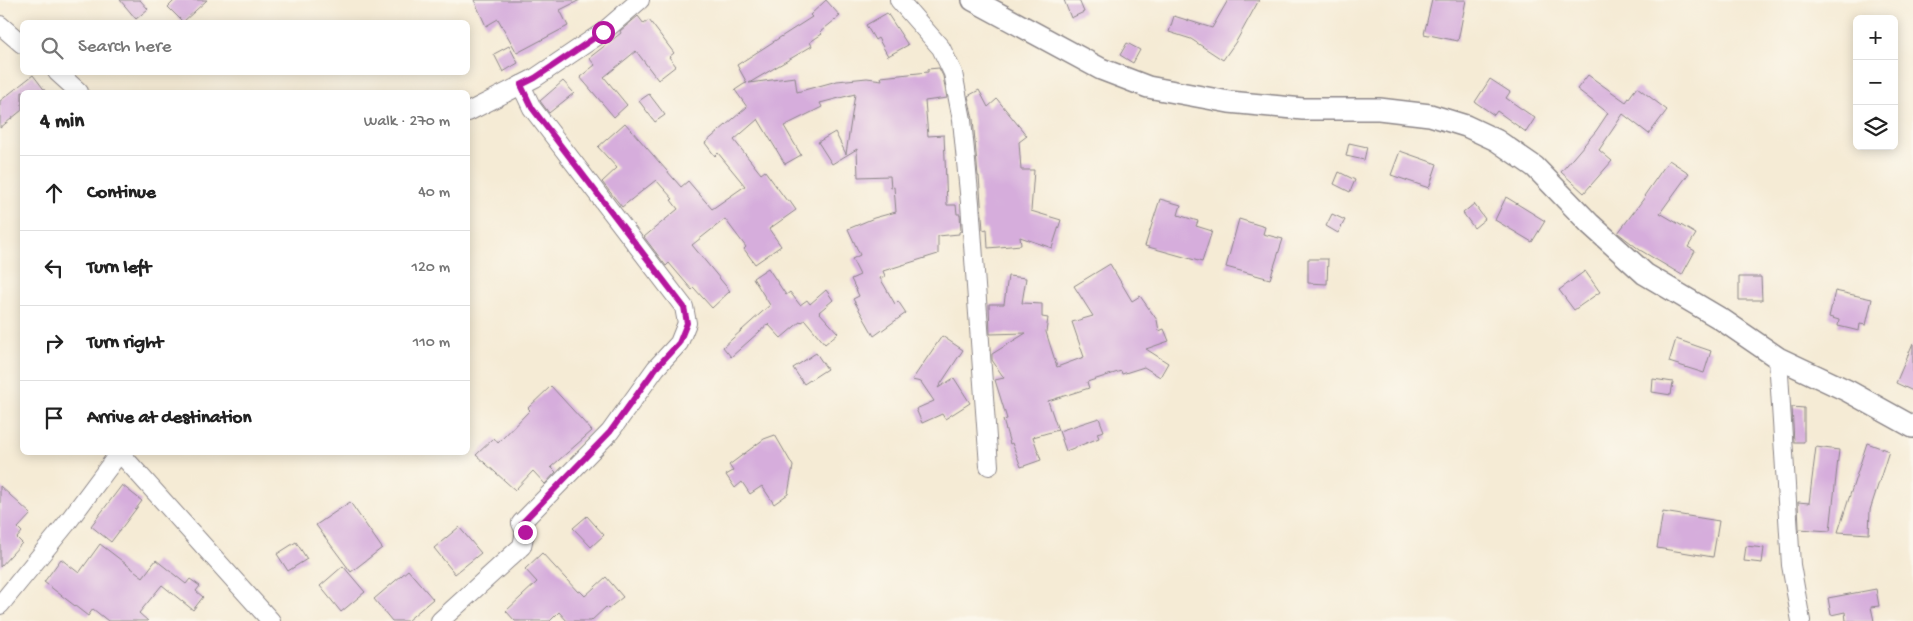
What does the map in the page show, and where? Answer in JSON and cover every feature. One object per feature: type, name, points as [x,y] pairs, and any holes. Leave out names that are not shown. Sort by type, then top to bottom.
[{"type":"street","points":[[470,111],[535,78],[603,32],[640,0]]},
{"type":"street","points":[[899,0],[941,48],[953,73],[962,120],[970,203],[989,466]]},
{"type":"street","points":[[973,0],[1101,69],[1148,87],[1229,102],[1303,108],[1379,109],[1421,114],[1474,130],[1496,140],[1535,167],[1590,224],[1645,274],[1720,319],[1778,358],[1848,391],[1913,427]]},
{"type":"street","points":[[0,25],[20,42]]},
{"type":"street","points":[[60,75],[77,90]]},
{"type":"street","points":[[440,621],[522,546],[525,532],[522,523],[610,432],[656,368],[679,343],[687,323],[684,307],[532,108],[521,85]]},
{"type":"street","points":[[1778,358],[1790,565],[1801,621]]},
{"type":"street","points":[[0,605],[118,455]]},
{"type":"street","points":[[122,455],[271,621]]},
{"type":"building","points":[[120,0],[140,0],[148,9],[136,19]]},
{"type":"building","points":[[175,0],[207,0],[185,20],[181,20],[168,7]]},
{"type":"building","points":[[474,0],[580,0],[560,10],[568,26],[517,53],[498,19],[486,26]]},
{"type":"building","points":[[826,0],[840,16],[820,32],[822,34],[810,42],[812,46],[749,83],[795,77],[797,92],[837,81],[867,78],[882,80],[881,77],[928,72],[928,69],[939,68],[943,76],[947,98],[925,101],[928,136],[944,135],[947,205],[956,205],[957,214],[960,214],[961,231],[959,234],[938,236],[938,254],[883,271],[885,276],[880,278],[895,304],[898,301],[906,313],[874,336],[853,299],[859,296],[851,279],[860,275],[852,259],[860,255],[848,229],[874,218],[896,212],[894,187],[891,188],[890,176],[858,177],[857,149],[832,164],[818,142],[835,132],[846,154],[855,94],[820,103],[822,107],[784,126],[801,155],[785,164],[758,119],[734,140],[761,174],[765,171],[796,210],[769,229],[781,246],[755,264],[744,249],[746,247],[725,219],[692,245],[730,291],[712,308],[694,288],[692,290],[669,263],[666,266],[644,237],[678,209],[671,200],[673,199],[656,180],[622,207],[602,182],[617,168],[598,147],[625,123],[681,187],[688,181],[712,209],[745,186],[718,153],[715,156],[705,143],[747,107],[735,90],[747,83],[737,65],[812,17],[810,15]]},
{"type":"building","points":[[1064,0],[1079,0],[1084,12],[1071,18]]},
{"type":"building","points":[[1228,0],[1259,0],[1237,40],[1223,60],[1191,39],[1169,32],[1174,16],[1212,28]]},
{"type":"building","points":[[1432,0],[1466,0],[1458,41],[1424,34]]},
{"type":"building","points":[[887,13],[908,45],[888,56],[878,38],[875,40],[866,25]]},
{"type":"building","points":[[638,16],[644,24],[649,20],[674,53],[669,57],[676,66],[658,80],[636,51],[604,77],[627,105],[614,117],[580,77],[595,65],[589,58],[621,33],[620,31]]},
{"type":"building","points":[[1127,43],[1140,50],[1133,63],[1120,55]]},
{"type":"building","points":[[509,46],[518,63],[503,72],[494,54]]},
{"type":"building","points":[[33,75],[44,90],[20,90],[20,112],[0,128],[0,101]]},
{"type":"building","points":[[1588,75],[1626,102],[1637,87],[1667,110],[1649,134],[1623,114],[1599,150],[1612,161],[1584,193],[1561,172],[1596,131],[1608,113],[1577,89]]},
{"type":"building","points":[[1490,79],[1510,92],[1506,98],[1535,118],[1526,132],[1497,111],[1494,115],[1475,102]]},
{"type":"building","points":[[563,81],[574,93],[549,113],[540,101]]},
{"type":"building","points":[[979,90],[988,107],[997,99],[1027,136],[1019,142],[1021,170],[1034,170],[1031,211],[1061,220],[1052,248],[1020,237],[1021,245],[988,248],[987,229],[983,230],[973,119],[968,96]]},
{"type":"building","points":[[649,94],[665,115],[655,122],[639,101]]},
{"type":"building","points":[[1349,143],[1367,147],[1364,160],[1346,156]]},
{"type":"building","points":[[1400,151],[1437,164],[1429,188],[1391,175]]},
{"type":"building","points":[[1669,160],[1689,173],[1660,213],[1696,234],[1688,247],[1695,251],[1682,275],[1640,250],[1618,233],[1645,197]]},
{"type":"building","points":[[1339,172],[1355,180],[1350,192],[1334,184]]},
{"type":"building","points":[[1506,197],[1545,221],[1532,242],[1495,220]]},
{"type":"building","points":[[1160,199],[1181,205],[1178,215],[1198,221],[1196,226],[1212,231],[1202,262],[1145,246]]},
{"type":"building","points":[[1474,204],[1485,219],[1474,228],[1463,213]]},
{"type":"building","points":[[1332,214],[1345,220],[1338,233],[1326,226]]},
{"type":"building","points":[[1239,219],[1265,227],[1263,234],[1283,239],[1270,279],[1226,267]]},
{"type":"building","points":[[1308,259],[1328,259],[1327,284],[1308,283]]},
{"type":"building","points":[[1110,264],[1132,301],[1140,296],[1157,320],[1159,331],[1164,329],[1169,341],[1146,349],[1168,363],[1160,377],[1144,367],[1122,374],[1121,371],[1087,382],[1089,388],[1048,401],[1058,430],[1033,437],[1041,460],[1021,467],[1012,443],[1010,444],[1003,420],[1007,419],[995,380],[1004,378],[992,360],[992,354],[1026,333],[990,334],[989,304],[1004,304],[1008,276],[1026,278],[1022,303],[1042,304],[1042,317],[1048,318],[1046,332],[1057,367],[1084,357],[1072,322],[1093,316],[1074,286]]},
{"type":"building","points":[[768,268],[786,295],[790,292],[800,305],[807,300],[810,304],[826,290],[833,300],[819,312],[838,333],[825,344],[805,320],[801,321],[781,338],[768,324],[731,357],[723,347],[770,305],[753,278]]},
{"type":"building","points":[[1585,271],[1600,292],[1574,310],[1559,290]]},
{"type":"building","points":[[1739,277],[1761,277],[1762,300],[1739,300]]},
{"type":"building","points":[[1835,291],[1872,299],[1866,325],[1860,324],[1859,331],[1838,326],[1839,320],[1829,317]]},
{"type":"building","points":[[942,336],[963,350],[938,388],[954,378],[970,403],[945,419],[942,414],[922,423],[916,409],[934,401],[921,382],[912,380]]},
{"type":"building","points":[[1676,339],[1711,351],[1704,373],[1669,362]]},
{"type":"building","points":[[1913,343],[1913,391],[1896,383]]},
{"type":"building","points":[[816,353],[827,369],[804,384],[793,368]]},
{"type":"building","points":[[1653,379],[1673,382],[1671,395],[1652,392]]},
{"type":"building","points":[[551,386],[592,431],[551,467],[556,472],[545,484],[533,471],[515,490],[476,455],[494,438],[498,443],[530,410],[528,408]]},
{"type":"building","points":[[1792,407],[1804,408],[1804,442],[1794,442]]},
{"type":"building","points":[[1099,418],[1104,431],[1097,433],[1099,438],[1066,451],[1059,431]]},
{"type":"building","points":[[775,435],[793,466],[788,494],[774,504],[762,486],[750,494],[742,482],[735,488],[726,475],[733,471],[729,465],[764,439]]},
{"type":"building","points":[[1867,443],[1889,451],[1870,510],[1869,534],[1838,532]]},
{"type":"building","points":[[1816,447],[1839,450],[1830,531],[1799,529],[1798,502],[1809,503]]},
{"type":"building","points":[[122,485],[142,501],[111,542],[91,526]]},
{"type":"building","points":[[0,486],[31,514],[18,528],[22,532],[17,538],[22,543],[0,567]]},
{"type":"building","points":[[350,502],[382,548],[351,572],[316,525]]},
{"type":"building","points":[[1663,512],[1719,521],[1713,557],[1657,548]]},
{"type":"building","points":[[587,516],[604,535],[591,547],[573,528]]},
{"type":"building","points":[[459,527],[481,553],[455,574],[434,548]]},
{"type":"building","points":[[296,542],[307,559],[288,571],[277,554]]},
{"type":"building","points":[[100,544],[143,577],[156,560],[186,584],[190,579],[200,586],[196,591],[203,597],[193,610],[162,585],[139,613],[148,621],[108,621],[93,609],[88,616],[44,582],[61,559],[79,573]]},
{"type":"building","points":[[1746,546],[1764,548],[1762,563],[1744,561]]},
{"type":"building","points":[[542,553],[578,592],[580,591],[585,596],[606,577],[623,597],[608,609],[606,607],[591,621],[567,621],[559,612],[550,621],[515,621],[506,611],[537,582],[525,569]]},
{"type":"building","points":[[343,566],[365,592],[341,612],[320,586]]},
{"type":"building","points":[[408,570],[433,599],[407,621],[392,621],[374,599]]},
{"type":"building","points":[[1876,589],[1879,606],[1871,607],[1874,621],[1846,621],[1845,612],[1831,615],[1828,598]]},
{"type":"route","points":[[525,532],[522,523],[610,432],[656,368],[679,343],[687,323],[684,307],[532,108],[524,95],[521,85],[535,78],[603,32]]}]
